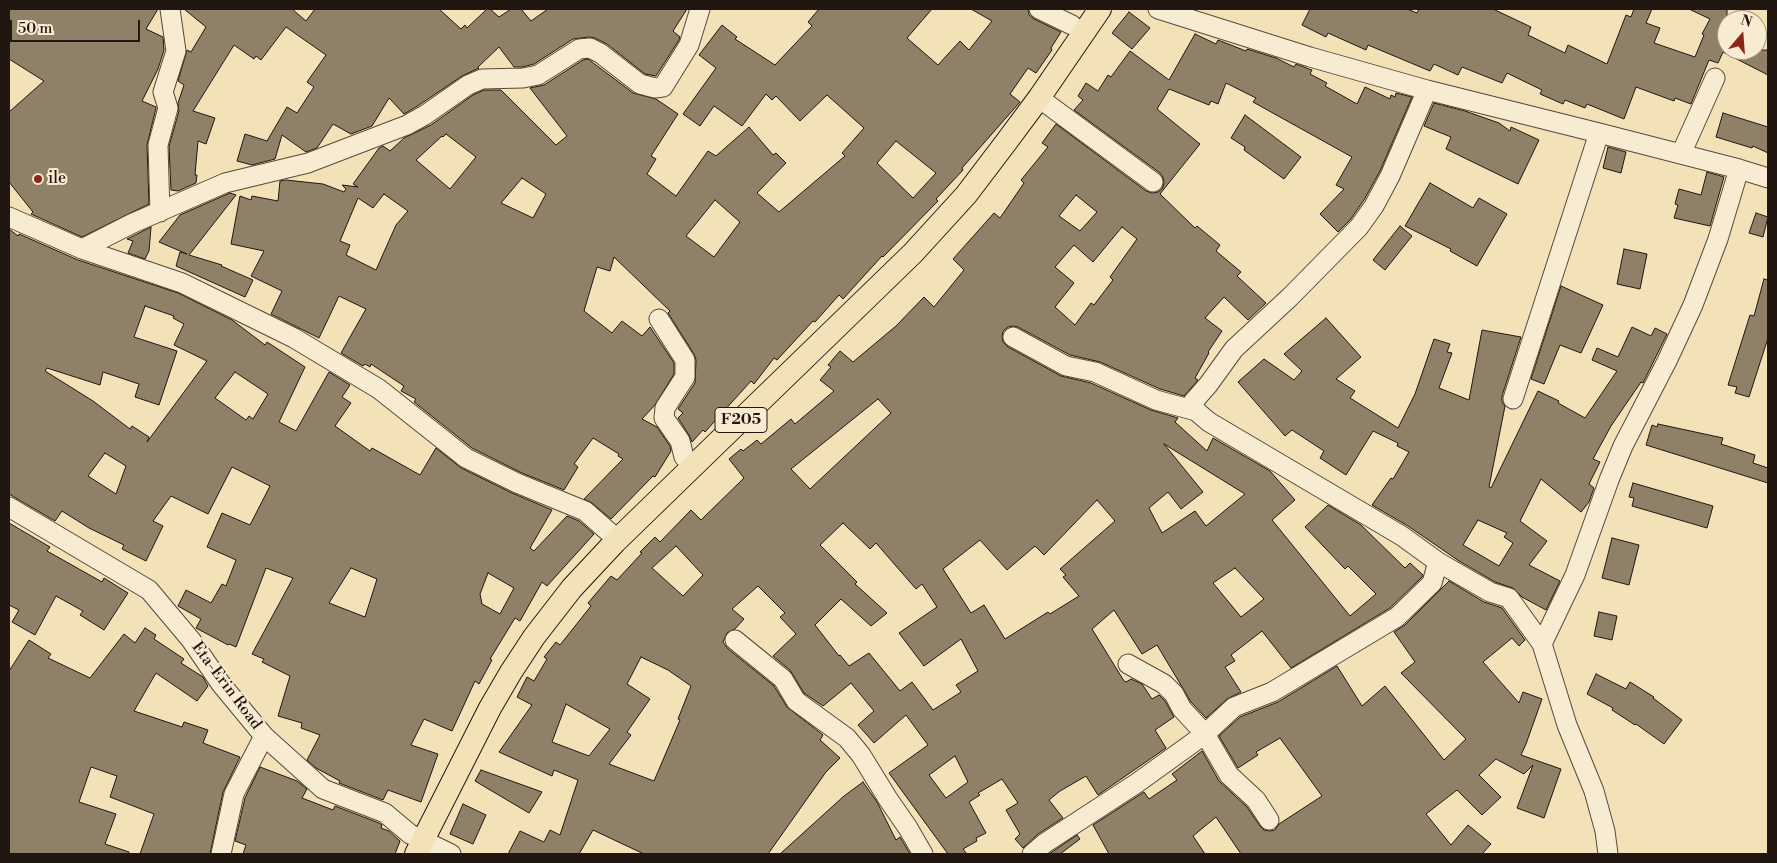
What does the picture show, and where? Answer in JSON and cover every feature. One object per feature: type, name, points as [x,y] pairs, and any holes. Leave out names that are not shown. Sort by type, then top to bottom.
[{"type":"main road","name":"F205","points":[[412,846],[511,672],[534,636],[572,588],[615,542],[913,253],[966,195],[1039,98],[1100,9]]},
{"type":"main road","name":"F205","points":[[412,846],[501,660],[547,599],[579,562],[610,533],[631,509],[900,245],[959,182],[1022,100],[1077,17]]},
{"type":"street","points":[[160,212],[158,145],[168,108],[163,92],[176,51],[170,9]]},
{"type":"street","points":[[82,249],[225,184],[308,163],[398,128],[425,115],[468,85],[482,79],[523,78],[538,75],[579,49],[590,48],[600,53],[640,84],[655,88],[663,87],[689,45],[700,9]]},
{"type":"street","points":[[1039,9],[1077,17]]},
{"type":"street","points":[[1158,9],[1310,58],[1768,178]]},
{"type":"street","points":[[1681,154],[1715,78]]},
{"type":"street","points":[[1196,411],[1193,402],[1234,349],[1290,298],[1359,228],[1374,206],[1390,176],[1427,90]]},
{"type":"street","points":[[1039,98],[1153,182]]},
{"type":"street","points":[[1513,399],[1599,133]]},
{"type":"street","points":[[1542,644],[1574,575],[1623,446],[1667,361],[1693,305],[1718,239],[1738,169]]},
{"type":"street","points":[[9,216],[82,249],[182,283],[294,338],[379,389],[466,458],[517,483],[585,511],[610,533]]},
{"type":"street","points":[[658,319],[685,360],[685,377],[665,408],[664,418],[680,441],[684,457]]},
{"type":"street","points":[[1013,337],[1066,366],[1095,372],[1156,400],[1196,411],[1218,427],[1402,536],[1438,562],[1490,592],[1509,598],[1542,644],[1567,724],[1594,791],[1608,854]]},
{"type":"street","name":"Eta-Erin Road","points":[[9,507],[148,590],[191,640],[221,684],[264,736],[323,789],[384,813],[412,846],[451,854]]},
{"type":"street","points":[[1032,854],[1045,843],[1137,783],[1205,734],[1234,707],[1272,692],[1397,617],[1432,583],[1438,562]]},
{"type":"street","points":[[735,640],[783,679],[796,700],[847,738],[861,754],[908,828],[922,854]]},
{"type":"street","points":[[1128,664],[1164,684],[1174,694],[1182,709],[1205,734],[1229,775],[1256,800],[1269,820]]},
{"type":"street","points":[[221,854],[234,794],[264,736]]},
{"type":"building","points":[[9,9],[158,9],[146,29],[163,37],[164,50],[158,69],[142,101],[156,107],[147,145],[149,204],[82,237],[31,214],[33,212],[9,182],[9,112],[44,81],[9,59]]},
{"type":"building","points":[[184,9],[292,9],[306,21],[315,9],[439,9],[461,29],[465,25],[467,28],[487,9],[490,9],[499,17],[511,9],[521,9],[531,21],[548,9],[687,9],[673,31],[680,37],[679,40],[656,76],[645,74],[607,44],[595,38],[573,39],[534,64],[522,67],[514,67],[499,47],[479,68],[462,76],[404,114],[389,98],[372,126],[351,134],[333,124],[317,148],[306,152],[282,135],[275,159],[252,165],[237,161],[245,134],[267,141],[287,107],[297,113],[314,87],[307,82],[326,55],[286,27],[261,60],[256,56],[254,59],[234,45],[193,111],[215,118],[206,144],[198,141],[196,183],[178,191],[171,190],[169,146],[179,111],[178,103],[184,85],[178,81],[187,50],[191,52],[206,27]]},
{"type":"building","points":[[819,9],[932,9],[907,38],[938,65],[960,41],[969,50],[992,21],[971,9],[1028,9],[1029,15],[1034,19],[1061,32],[1051,48],[1052,50],[1036,73],[1028,68],[1010,94],[1020,102],[936,199],[938,201],[882,256],[843,299],[839,295],[777,360],[774,358],[754,384],[751,381],[705,432],[703,430],[692,442],[678,418],[683,413],[678,409],[695,383],[696,360],[694,354],[668,313],[670,311],[614,257],[610,271],[597,267],[584,311],[612,333],[622,321],[642,336],[650,327],[674,363],[674,374],[655,405],[642,419],[657,427],[670,446],[671,451],[655,477],[653,476],[611,519],[592,503],[584,499],[623,459],[618,456],[619,454],[593,438],[574,464],[578,467],[564,490],[522,473],[472,448],[414,402],[416,399],[401,391],[404,386],[371,364],[370,367],[365,364],[363,366],[341,353],[366,309],[339,296],[319,338],[271,314],[282,291],[251,276],[264,251],[231,244],[240,196],[251,200],[252,196],[278,201],[280,181],[286,180],[323,184],[344,192],[346,189],[342,185],[358,187],[353,184],[379,148],[383,146],[390,151],[404,138],[431,125],[473,95],[484,90],[501,90],[556,145],[567,136],[530,88],[544,85],[583,60],[588,59],[633,93],[656,99],[678,114],[651,156],[656,159],[647,174],[676,196],[708,151],[716,156],[749,127],[773,155],[776,153],[786,163],[757,193],[779,212],[845,156],[842,153],[864,128],[827,95],[800,121],[776,96],[772,100],[766,94],[742,126],[714,106],[700,126],[683,114],[716,68],[699,55],[722,25],[737,37],[735,39],[775,65],[812,26],[808,22]],"holes":[[[446,134],[476,157],[450,189],[416,160]],[[896,141],[936,173],[913,198],[877,163]],[[522,178],[546,194],[533,218],[501,203]],[[384,194],[408,211],[396,225],[376,270],[346,255],[350,245],[340,241],[358,198],[373,208]],[[715,200],[740,222],[714,257],[686,236]]]},
{"type":"building","points":[[1310,9],[1407,9],[1417,13],[1419,9],[1493,9],[1531,27],[1528,35],[1565,53],[1568,45],[1607,64],[1626,15],[1631,17],[1634,9],[1652,9],[1646,23],[1660,28],[1654,43],[1695,57],[1704,35],[1702,34],[1710,19],[1689,9],[1727,9],[1717,10],[1717,60],[1719,60],[1718,63],[1709,60],[1691,104],[1675,98],[1674,101],[1636,87],[1624,119],[1587,104],[1585,108],[1565,100],[1563,104],[1540,94],[1542,90],[1507,73],[1502,83],[1462,67],[1458,75],[1434,64],[1430,71],[1368,45],[1366,50],[1328,33],[1326,37],[1302,25]]},
{"type":"building","points":[[1129,12],[1150,28],[1132,49],[1112,33]]},
{"type":"building","points":[[1195,34],[1216,44],[1218,40],[1246,51],[1247,49],[1276,58],[1294,67],[1296,64],[1312,70],[1310,74],[1327,83],[1325,86],[1357,104],[1365,87],[1390,99],[1391,95],[1395,97],[1396,93],[1412,97],[1380,171],[1364,200],[1350,220],[1338,232],[1320,214],[1344,189],[1336,185],[1352,157],[1253,102],[1256,98],[1226,83],[1218,104],[1211,101],[1209,105],[1169,89],[1157,109],[1200,144],[1160,194],[1195,228],[1197,226],[1220,245],[1216,251],[1241,272],[1237,276],[1266,303],[1248,320],[1224,297],[1205,318],[1222,331],[1208,352],[1195,378],[1198,380],[1184,396],[1160,389],[1100,362],[1070,355],[1018,327],[1008,327],[1003,331],[1003,342],[1008,347],[1061,376],[1091,383],[1151,410],[1178,418],[1175,422],[1207,451],[1213,438],[1270,471],[1295,500],[1272,520],[1350,616],[1376,594],[1348,566],[1345,569],[1305,527],[1328,505],[1361,525],[1405,568],[1410,563],[1423,575],[1422,577],[1390,608],[1291,668],[1262,631],[1231,655],[1235,661],[1225,667],[1241,692],[1227,699],[1206,718],[1191,702],[1157,645],[1142,654],[1114,610],[1092,629],[1124,681],[1126,682],[1131,679],[1142,684],[1152,699],[1159,695],[1165,701],[1174,717],[1155,730],[1166,748],[1098,795],[1086,776],[1060,791],[1049,800],[1063,818],[1038,834],[1023,848],[1015,839],[1020,834],[1006,810],[1018,803],[1002,779],[978,793],[980,795],[969,802],[986,833],[976,838],[977,841],[963,849],[967,854],[948,854],[889,773],[928,745],[906,715],[874,743],[858,725],[874,711],[851,683],[823,706],[804,693],[790,670],[773,656],[796,634],[780,617],[785,613],[758,586],[732,609],[744,619],[735,629],[727,633],[723,642],[728,649],[774,686],[787,707],[823,735],[820,740],[840,758],[826,772],[768,854],[644,854],[593,830],[579,854],[508,854],[520,831],[544,842],[550,830],[560,835],[578,780],[554,770],[552,776],[499,752],[532,705],[517,697],[527,677],[534,681],[547,659],[544,657],[556,642],[560,645],[591,606],[588,603],[611,576],[617,580],[655,537],[660,542],[691,510],[701,520],[744,478],[729,459],[741,449],[743,451],[757,440],[761,444],[791,419],[795,424],[834,391],[820,380],[831,367],[828,365],[840,351],[853,362],[896,326],[924,297],[934,307],[964,270],[953,259],[994,213],[1000,218],[1024,183],[1021,180],[1048,147],[1042,143],[1056,124],[1146,191],[1152,193],[1162,189],[1164,183],[1160,173],[1074,110],[1083,100],[1078,96],[1086,83],[1098,91],[1108,75],[1111,77],[1130,51],[1169,80]],"holes":[[[1076,195],[1097,212],[1080,231],[1059,216]],[[1122,227],[1137,239],[1110,277],[1113,280],[1094,305],[1091,303],[1075,325],[1055,307],[1074,283],[1055,267],[1074,245],[1093,262]],[[878,399],[891,413],[810,489],[791,469]],[[1164,444],[1245,494],[1206,526],[1195,511],[1162,533],[1149,508],[1168,492],[1181,509],[1203,492]],[[1097,500],[1115,521],[1060,569],[1066,575],[1063,577],[1079,596],[1050,614],[1048,612],[1005,639],[984,605],[971,613],[943,569],[980,540],[1007,570],[1035,546],[1044,555]],[[843,523],[870,549],[876,543],[916,589],[922,584],[937,607],[899,633],[924,666],[961,639],[978,671],[956,685],[961,692],[933,710],[912,682],[900,691],[869,653],[849,666],[839,656],[815,625],[841,599],[871,626],[887,613],[855,584],[857,582],[820,545]],[[676,546],[703,575],[683,596],[652,568]],[[1235,568],[1264,599],[1241,617],[1213,583]],[[641,657],[668,670],[691,686],[678,719],[680,720],[654,781],[609,764],[631,735],[627,732],[650,699],[627,684]],[[566,704],[610,729],[589,756],[552,742]],[[955,756],[968,782],[946,798],[929,775]]]},
{"type":"building","points":[[1768,50],[1768,75],[1739,60],[1767,60]]},
{"type":"building","points":[[1434,103],[1499,123],[1510,131],[1511,127],[1539,140],[1518,184],[1446,149],[1451,137],[1424,126]]},
{"type":"building","points":[[1723,113],[1768,127],[1768,153],[1753,146],[1752,148],[1716,137]]},
{"type":"building","points":[[1245,115],[1301,157],[1284,179],[1244,150],[1245,147],[1231,138]]},
{"type":"building","points":[[1608,147],[1626,152],[1621,173],[1603,168]]},
{"type":"building","points":[[1707,172],[1724,177],[1710,226],[1674,218],[1678,205],[1675,204],[1679,189],[1701,195]]},
{"type":"building","points":[[1430,183],[1473,208],[1479,198],[1507,214],[1477,266],[1450,251],[1451,249],[1405,226]]},
{"type":"building","points":[[230,193],[236,195],[189,255],[222,265],[253,280],[245,297],[176,266],[180,252],[187,254],[159,242],[180,215]]},
{"type":"building","points":[[1756,213],[1768,217],[1763,237],[1749,233]]},
{"type":"building","points":[[1400,226],[1412,236],[1385,270],[1373,260]]},
{"type":"building","points":[[151,227],[149,251],[145,259],[128,253],[133,241],[127,239]]},
{"type":"building","points":[[9,229],[18,236],[19,234],[78,260],[178,293],[232,320],[265,345],[267,342],[305,367],[279,422],[296,431],[329,372],[350,385],[342,397],[351,403],[335,426],[370,451],[372,448],[420,475],[436,448],[461,468],[552,510],[530,548],[534,551],[567,516],[579,521],[594,534],[547,586],[542,582],[520,621],[515,618],[490,659],[492,660],[479,684],[475,681],[452,731],[424,719],[411,745],[438,754],[421,802],[388,790],[383,800],[339,783],[340,781],[316,768],[307,760],[320,735],[301,728],[302,723],[278,716],[290,676],[262,662],[264,659],[252,654],[293,578],[266,568],[236,647],[228,645],[196,628],[201,619],[178,606],[186,590],[211,603],[222,584],[226,586],[236,560],[207,547],[222,513],[250,525],[270,486],[232,467],[208,514],[171,496],[153,521],[163,526],[146,561],[122,549],[124,545],[89,528],[62,511],[55,521],[9,494]],"holes":[[[145,306],[174,316],[173,318],[184,324],[174,345],[207,361],[147,442],[149,437],[132,426],[130,429],[93,401],[45,371],[47,368],[100,385],[103,372],[139,384],[135,397],[159,405],[177,351],[134,337]],[[235,372],[268,394],[253,419],[249,416],[246,420],[215,398]],[[105,453],[126,466],[116,494],[88,476]],[[351,568],[377,579],[365,617],[329,603]],[[488,573],[514,588],[500,614],[482,604],[480,594]]]},
{"type":"building","points":[[1624,249],[1647,254],[1640,289],[1617,284]]},
{"type":"building","points":[[1764,279],[1768,280],[1768,338],[1749,397],[1735,393],[1737,387],[1728,385],[1750,315],[1754,316]]},
{"type":"building","points":[[1561,286],[1603,305],[1581,353],[1560,345],[1544,384],[1531,379]]},
{"type":"building","points":[[1326,318],[1361,357],[1336,379],[1355,391],[1350,398],[1398,428],[1415,394],[1434,339],[1450,344],[1447,352],[1452,353],[1439,388],[1469,400],[1482,330],[1521,337],[1502,396],[1502,402],[1505,406],[1489,487],[1491,488],[1538,391],[1559,401],[1558,403],[1585,418],[1617,371],[1592,360],[1597,348],[1618,357],[1632,327],[1651,336],[1655,328],[1667,334],[1643,383],[1641,382],[1611,426],[1593,459],[1600,462],[1589,484],[1594,488],[1589,502],[1581,512],[1541,479],[1520,521],[1547,541],[1529,565],[1560,581],[1546,610],[1522,597],[1513,588],[1495,582],[1459,561],[1408,526],[1372,505],[1391,478],[1393,479],[1409,452],[1397,446],[1398,443],[1373,431],[1346,475],[1320,458],[1324,451],[1292,430],[1285,436],[1238,382],[1264,359],[1294,380],[1302,371],[1284,354]],"holes":[[[1478,520],[1507,533],[1504,537],[1513,543],[1499,566],[1463,545]]]},
{"type":"building","points":[[1658,424],[1723,438],[1721,444],[1755,455],[1753,463],[1768,468],[1768,483],[1646,445],[1652,425],[1657,427]]},
{"type":"building","points":[[1633,483],[1713,506],[1707,528],[1632,506],[1634,498],[1629,497]]},
{"type":"building","points":[[9,523],[50,547],[47,551],[102,582],[104,578],[128,593],[104,630],[80,615],[83,611],[56,596],[35,635],[12,622],[19,610],[9,605]]},
{"type":"building","points":[[1612,538],[1639,545],[1629,585],[1602,578]]},
{"type":"building","points":[[1449,581],[1484,602],[1502,608],[1525,640],[1519,646],[1512,638],[1483,662],[1519,703],[1523,692],[1542,699],[1521,755],[1561,769],[1544,818],[1517,808],[1533,765],[1524,774],[1496,759],[1479,775],[1501,797],[1482,815],[1457,790],[1426,814],[1451,845],[1468,825],[1491,844],[1482,854],[1241,854],[1216,817],[1193,836],[1205,854],[1109,854],[1093,825],[1144,792],[1149,799],[1177,780],[1172,774],[1202,751],[1219,781],[1247,807],[1264,830],[1275,830],[1279,824],[1322,796],[1280,738],[1256,752],[1258,755],[1238,768],[1219,736],[1240,717],[1278,702],[1337,666],[1362,706],[1385,686],[1444,760],[1466,739],[1401,673],[1415,662],[1394,632],[1405,625]]},
{"type":"building","points":[[1599,612],[1617,616],[1612,640],[1594,636]]},
{"type":"building","points":[[145,628],[156,635],[154,639],[184,659],[181,663],[203,677],[208,686],[197,701],[156,673],[134,711],[182,727],[184,722],[208,730],[203,743],[240,757],[223,792],[210,854],[140,854],[154,814],[110,797],[117,776],[91,767],[79,802],[116,814],[105,844],[129,852],[129,854],[9,854],[9,671],[29,640],[51,654],[48,658],[90,678],[124,634],[135,643]]},
{"type":"building","points":[[1596,674],[1626,689],[1630,682],[1654,697],[1682,720],[1664,744],[1612,710],[1613,708],[1587,694]]},
{"type":"building","points":[[260,767],[297,781],[307,789],[302,798],[333,810],[335,806],[379,823],[382,825],[381,828],[389,831],[400,841],[395,854],[243,854],[246,845],[235,841],[245,798]]},
{"type":"building","points":[[481,770],[542,792],[529,813],[475,781]]},
{"type":"building","points":[[863,782],[877,802],[896,840],[900,837],[910,854],[780,854],[844,796]]},
{"type":"building","points":[[463,804],[486,815],[473,844],[450,834]]},
{"type":"building","points":[[1077,835],[1080,839],[1060,854],[1049,854]]},
{"type":"place","name":"ile","points":[[38,179]]}]
